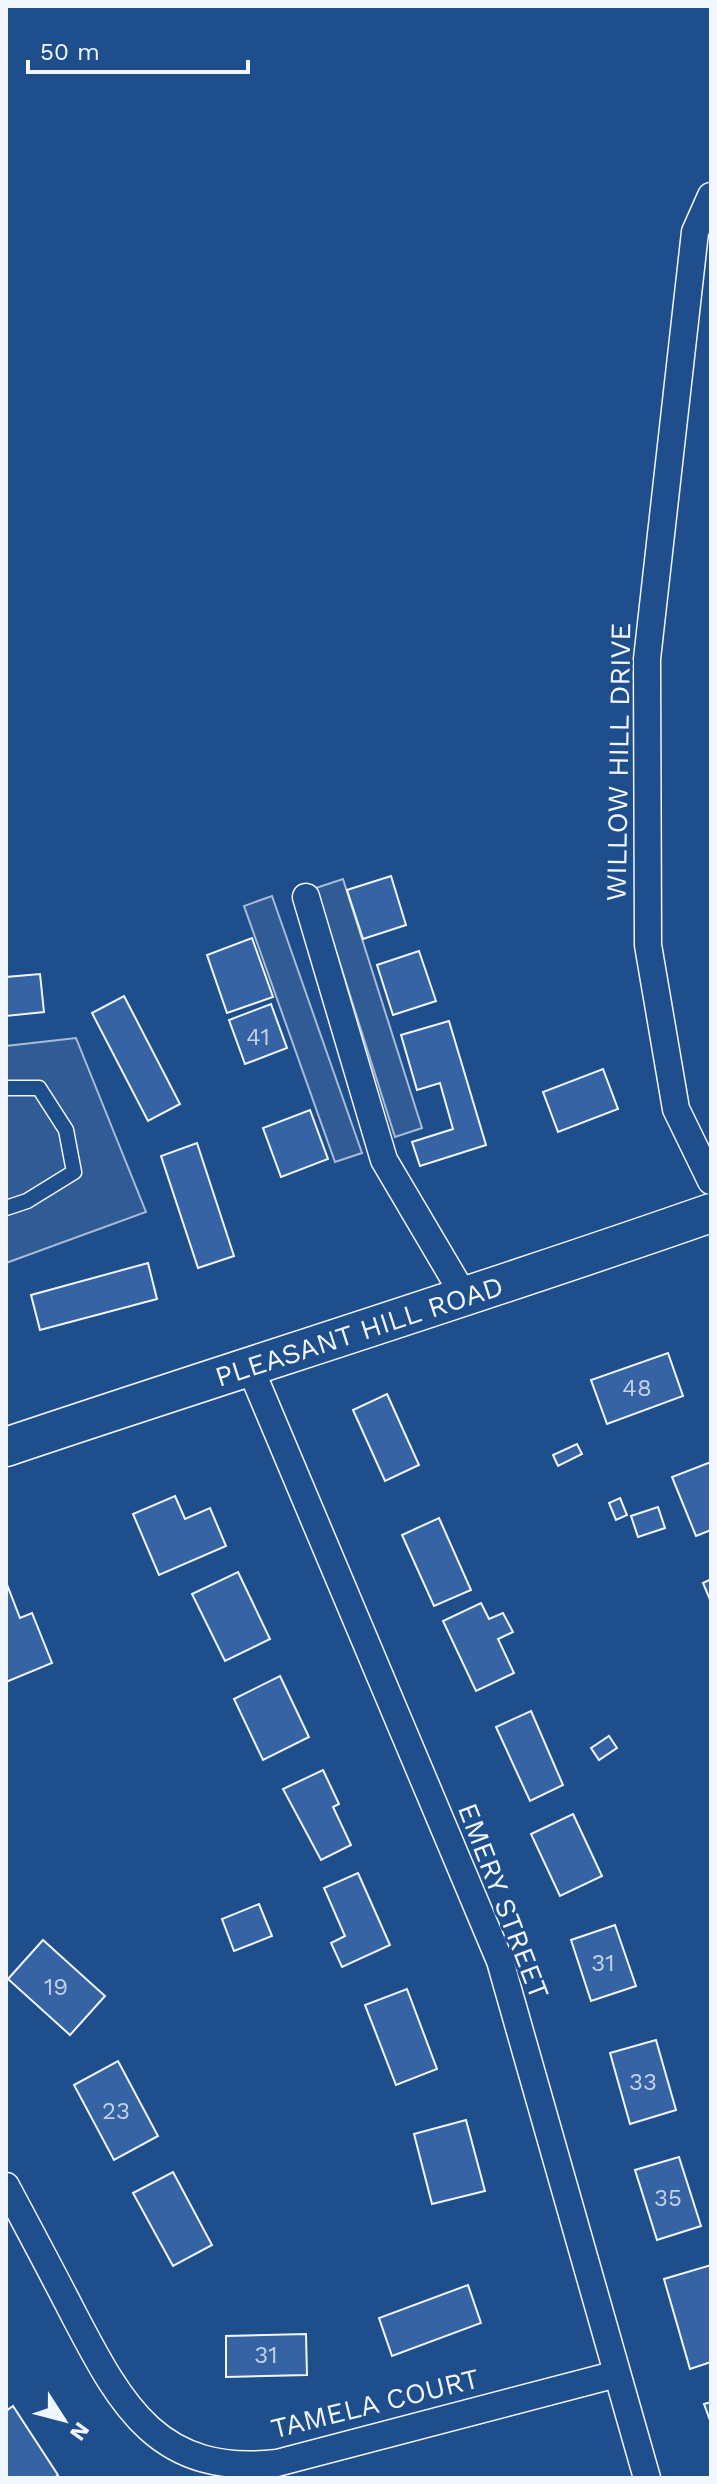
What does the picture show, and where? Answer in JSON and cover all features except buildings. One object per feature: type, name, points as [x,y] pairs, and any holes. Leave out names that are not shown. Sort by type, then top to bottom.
[{"type":"street","name":"WILLOW HILL DRIVE","points":[[711,196],[695,232],[647,659],[648,945],[676,1109],[711,1181]]},
{"type":"street","points":[[306,897],[384,1160],[466,1299]]},
{"type":"street","name":"PLEASANT HILL ROAD","points":[[6,1447],[249,1365],[466,1299],[711,1213]]},
{"type":"street","name":"EMERY STREET","points":[[249,1365],[500,1961],[647,2478]]},
{"type":"street","name":"TAMELA COURT","points":[[6,2186],[122,2401],[162,2439],[204,2459],[235,2465],[277,2463],[617,2374]]},
{"type":"lane","points":[[6,1088],[39,1088],[66,1130],[74,1172],[27,1201],[6,1208]]},
{"type":"shaded area","points":[[343,879],[422,1128],[395,1137],[316,888]]},
{"type":"shaded area","points":[[272,896],[362,1153],[335,1162],[244,906]]},
{"type":"shaded area","points":[[76,1038],[146,1212],[6,1263],[6,1046]]}]
